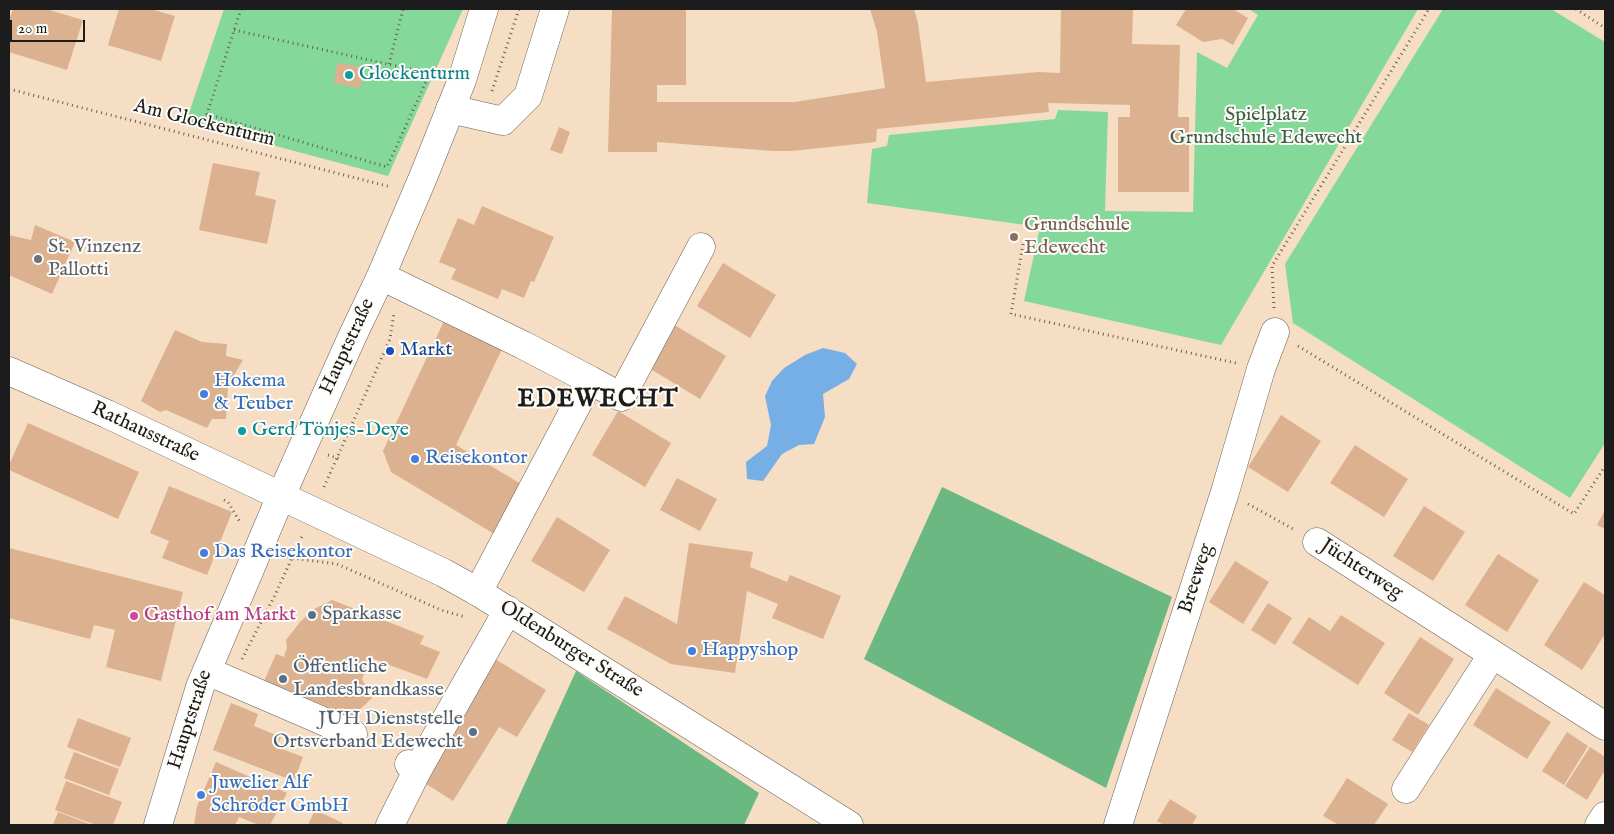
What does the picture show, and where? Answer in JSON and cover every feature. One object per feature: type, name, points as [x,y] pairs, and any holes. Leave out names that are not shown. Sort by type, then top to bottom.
[{"type":"main road","name":"Hauptstraße","points":[[158,825],[195,702],[218,675],[281,496],[352,337],[390,280],[462,80],[484,9]]},
{"type":"main road","points":[[450,109],[503,121],[528,96],[555,9]]},
{"type":"main road","points":[[390,280],[621,397],[701,247]]},
{"type":"main road","name":"Breeweg","points":[[1118,825],[1225,492],[1261,369],[1275,332]]},
{"type":"main road","name":"Rathausstraße","points":[[9,371],[107,414],[281,496]]},
{"type":"main road","points":[[478,592],[590,380]]},
{"type":"main road","name":"Oldenburger Straße","points":[[281,496],[444,573],[478,592],[849,825]]},
{"type":"main road","name":"Jüchterweg","points":[[1317,542],[1605,726]]},
{"type":"main road","points":[[390,825],[413,767],[508,610]]},
{"type":"main road","points":[[1406,789],[1492,655]]},
{"type":"main road","points":[[218,675],[352,734]]},
{"type":"main road","points":[[1599,825],[1605,816]]},
{"type":"path","points":[[241,9],[207,114],[386,167],[430,73]]},
{"type":"path","points":[[389,64],[403,9]]},
{"type":"path","points":[[480,115],[494,87],[519,9]]},
{"type":"path","points":[[1429,9],[1272,266],[1275,332],[1574,514],[1605,466]]},
{"type":"path","points":[[1576,9],[1605,28]]},
{"type":"path","points":[[234,30],[440,76]]},
{"type":"path","name":"Am Glockenturm","points":[[9,90],[392,188]]},
{"type":"path","points":[[1024,244],[1011,314],[1261,369]]},
{"type":"path","points":[[218,675],[247,652],[314,510],[390,339],[390,280]]},
{"type":"path","name":"Jüchterweg","points":[[1225,492],[1317,542]]},
{"type":"green space","points":[[224,9],[463,9],[388,176],[186,122]]},
{"type":"green space","name":"Spielplatz Grundschule Edewecht","points":[[1249,9],[1418,9],[1221,345],[1024,301],[1040,227],[867,203],[872,149],[887,146],[889,135],[1055,119],[1058,110],[1108,112],[1105,211],[1193,212],[1197,52],[1227,68],[1258,15]]},
{"type":"green space","points":[[1443,9],[1551,9],[1605,42],[1605,443],[1570,498],[1293,323],[1285,264]]},
{"type":"green space","points":[[942,487],[1172,597],[1106,788],[864,659]]},
{"type":"green space","points":[[576,671],[759,793],[744,825],[506,825]]},
{"type":"water","points":[[823,348],[845,353],[857,364],[849,379],[823,394],[825,417],[814,444],[799,445],[782,454],[763,481],[747,479],[746,462],[767,446],[771,425],[765,396],[772,381],[784,368],[805,355]]},
{"type":"building","points":[[13,9],[46,9],[83,20],[67,70],[9,52],[9,21]]},
{"type":"building","points":[[119,9],[151,9],[175,16],[161,61],[108,45]]},
{"type":"building","name":"Grundschule Edewecht","points":[[612,9],[686,9],[686,85],[657,85],[657,102],[795,102],[885,88],[877,32],[870,9],[914,9],[918,23],[926,82],[1038,72],[1060,73],[1061,9],[1133,9],[1132,44],[1180,45],[1178,117],[1189,117],[1189,192],[1118,192],[1118,117],[1130,117],[1130,105],[1048,103],[1049,112],[877,129],[876,142],[792,151],[657,142],[657,152],[608,152]]},
{"type":"building","points":[[1186,9],[1233,9],[1248,18],[1233,45],[1222,39],[1203,42],[1176,25]]},
{"type":"building","name":"Glockenturm","points":[[337,63],[364,67],[360,88],[334,83]]},
{"type":"building","points":[[559,127],[570,132],[562,154],[550,150]]},
{"type":"building","points":[[213,163],[260,172],[255,195],[276,200],[267,244],[199,230]]},
{"type":"building","points":[[482,206],[554,237],[534,282],[531,281],[524,298],[502,289],[498,299],[451,279],[456,269],[439,262],[458,218],[474,225]]},
{"type":"building","name":"St. Vinzenz Pallotti","points":[[35,225],[75,242],[52,294],[9,275],[9,235],[31,240]]},
{"type":"building","points":[[723,263],[776,295],[750,338],[697,306]]},
{"type":"building","points":[[445,319],[503,347],[456,445],[526,487],[496,535],[391,472],[383,451]]},
{"type":"building","points":[[673,324],[726,356],[700,399],[647,367]]},
{"type":"building","points":[[175,330],[202,342],[227,344],[226,356],[243,360],[228,385],[226,419],[212,419],[207,428],[166,410],[160,412],[141,401]]},
{"type":"building","points":[[618,411],[671,443],[645,487],[592,455]]},
{"type":"building","points":[[1281,415],[1321,441],[1288,492],[1248,467]]},
{"type":"building","points":[[28,423],[139,472],[118,519],[9,470],[9,465]]},
{"type":"building","points":[[1355,445],[1408,479],[1384,517],[1330,483]]},
{"type":"building","points":[[677,478],[717,499],[700,531],[660,510]]},
{"type":"building","points":[[169,486],[232,512],[207,575],[162,558],[169,541],[150,533]]},
{"type":"building","points":[[1424,506],[1465,532],[1433,581],[1393,556]]},
{"type":"building","points":[[1605,510],[1605,529],[1597,525]]},
{"type":"building","points":[[557,517],[610,550],[584,592],[531,561]]},
{"type":"building","points":[[689,543],[753,552],[750,567],[787,582],[790,575],[841,596],[823,639],[772,618],[778,604],[747,591],[735,673],[671,664],[607,629],[625,596],[677,624]]},
{"type":"building","points":[[9,548],[183,592],[161,681],[106,667],[115,630],[94,625],[90,639],[9,618]]},
{"type":"building","points":[[1498,554],[1539,580],[1507,632],[1465,605]]},
{"type":"building","points":[[1235,561],[1269,582],[1243,624],[1209,602]]},
{"type":"building","points":[[1584,582],[1605,595],[1605,634],[1582,670],[1544,645]]},
{"type":"building","points":[[332,600],[424,636],[420,644],[440,652],[427,679],[371,658],[362,679],[372,698],[352,717],[296,694],[292,702],[261,688],[276,654],[284,657],[287,647],[286,640],[300,622],[312,610]]},
{"type":"building","points":[[1268,603],[1292,618],[1275,645],[1251,630]]},
{"type":"building","points":[[1341,615],[1385,643],[1358,685],[1292,643],[1309,617],[1330,631]]},
{"type":"building","points":[[1420,637],[1454,659],[1418,715],[1384,693]]},
{"type":"building","name":"JUH Dienststelle Ortsverband Edewecht","points":[[495,659],[546,690],[517,737],[499,727],[453,801],[420,780]]},
{"type":"building","points":[[1496,688],[1551,722],[1527,759],[1473,725]]},
{"type":"building","points":[[231,703],[258,714],[254,726],[281,737],[277,747],[303,757],[294,781],[213,750]]},
{"type":"building","points":[[1409,713],[1429,725],[1412,752],[1392,740]]},
{"type":"building","points":[[78,718],[131,738],[120,767],[67,747]]},
{"type":"building","points":[[1567,732],[1588,746],[1564,785],[1542,771]]},
{"type":"building","points":[[1590,747],[1605,757],[1605,770],[1587,800],[1565,786]]},
{"type":"building","points":[[74,752],[119,769],[109,795],[64,778]]},
{"type":"building","points":[[216,762],[287,793],[270,825],[259,825],[239,817],[235,825],[194,825],[197,806]]},
{"type":"building","points":[[1347,778],[1388,804],[1374,825],[1339,825],[1323,816]]},
{"type":"building","points":[[66,781],[122,802],[113,825],[96,825],[55,810]]},
{"type":"building","points":[[1170,799],[1197,816],[1192,825],[1164,825],[1157,821]]},
{"type":"building","points":[[315,810],[343,823],[342,825],[308,825]]},
{"type":"building","points":[[58,812],[92,825],[53,825]]},
{"type":"place","name":"Glockenturm","points":[[349,75]]},
{"type":"place","name":"Grundschule Edewecht","points":[[1014,237]]},
{"type":"place","name":"St. Vinzenz Pallotti","points":[[38,259]]},
{"type":"place","name":"Markt","points":[[390,351]]},
{"type":"place","name":"Hokema & Teuber","points":[[204,394]]},
{"type":"place","name":"Gerd Tönjes-Deye","points":[[242,431]]},
{"type":"place","name":"Reisekontor","points":[[415,459]]},
{"type":"place","name":"Das Reisekontor","points":[[204,553]]},
{"type":"place","name":"Sparkasse","points":[[312,615]]},
{"type":"place","name":"Gasthof am Markt","points":[[134,616]]},
{"type":"place","name":"Happyshop","points":[[692,651]]},
{"type":"place","name":"Öffentliche Landesbrandkasse","points":[[283,679]]},
{"type":"place","name":"JUH Dienststelle Ortsverband Edewecht","points":[[473,732]]},
{"type":"place","name":"Juwelier Alf Schröder GmbH","points":[[201,795]]},
{"type":"district","name":"EDEWECHT","points":[[598,401]]}]
